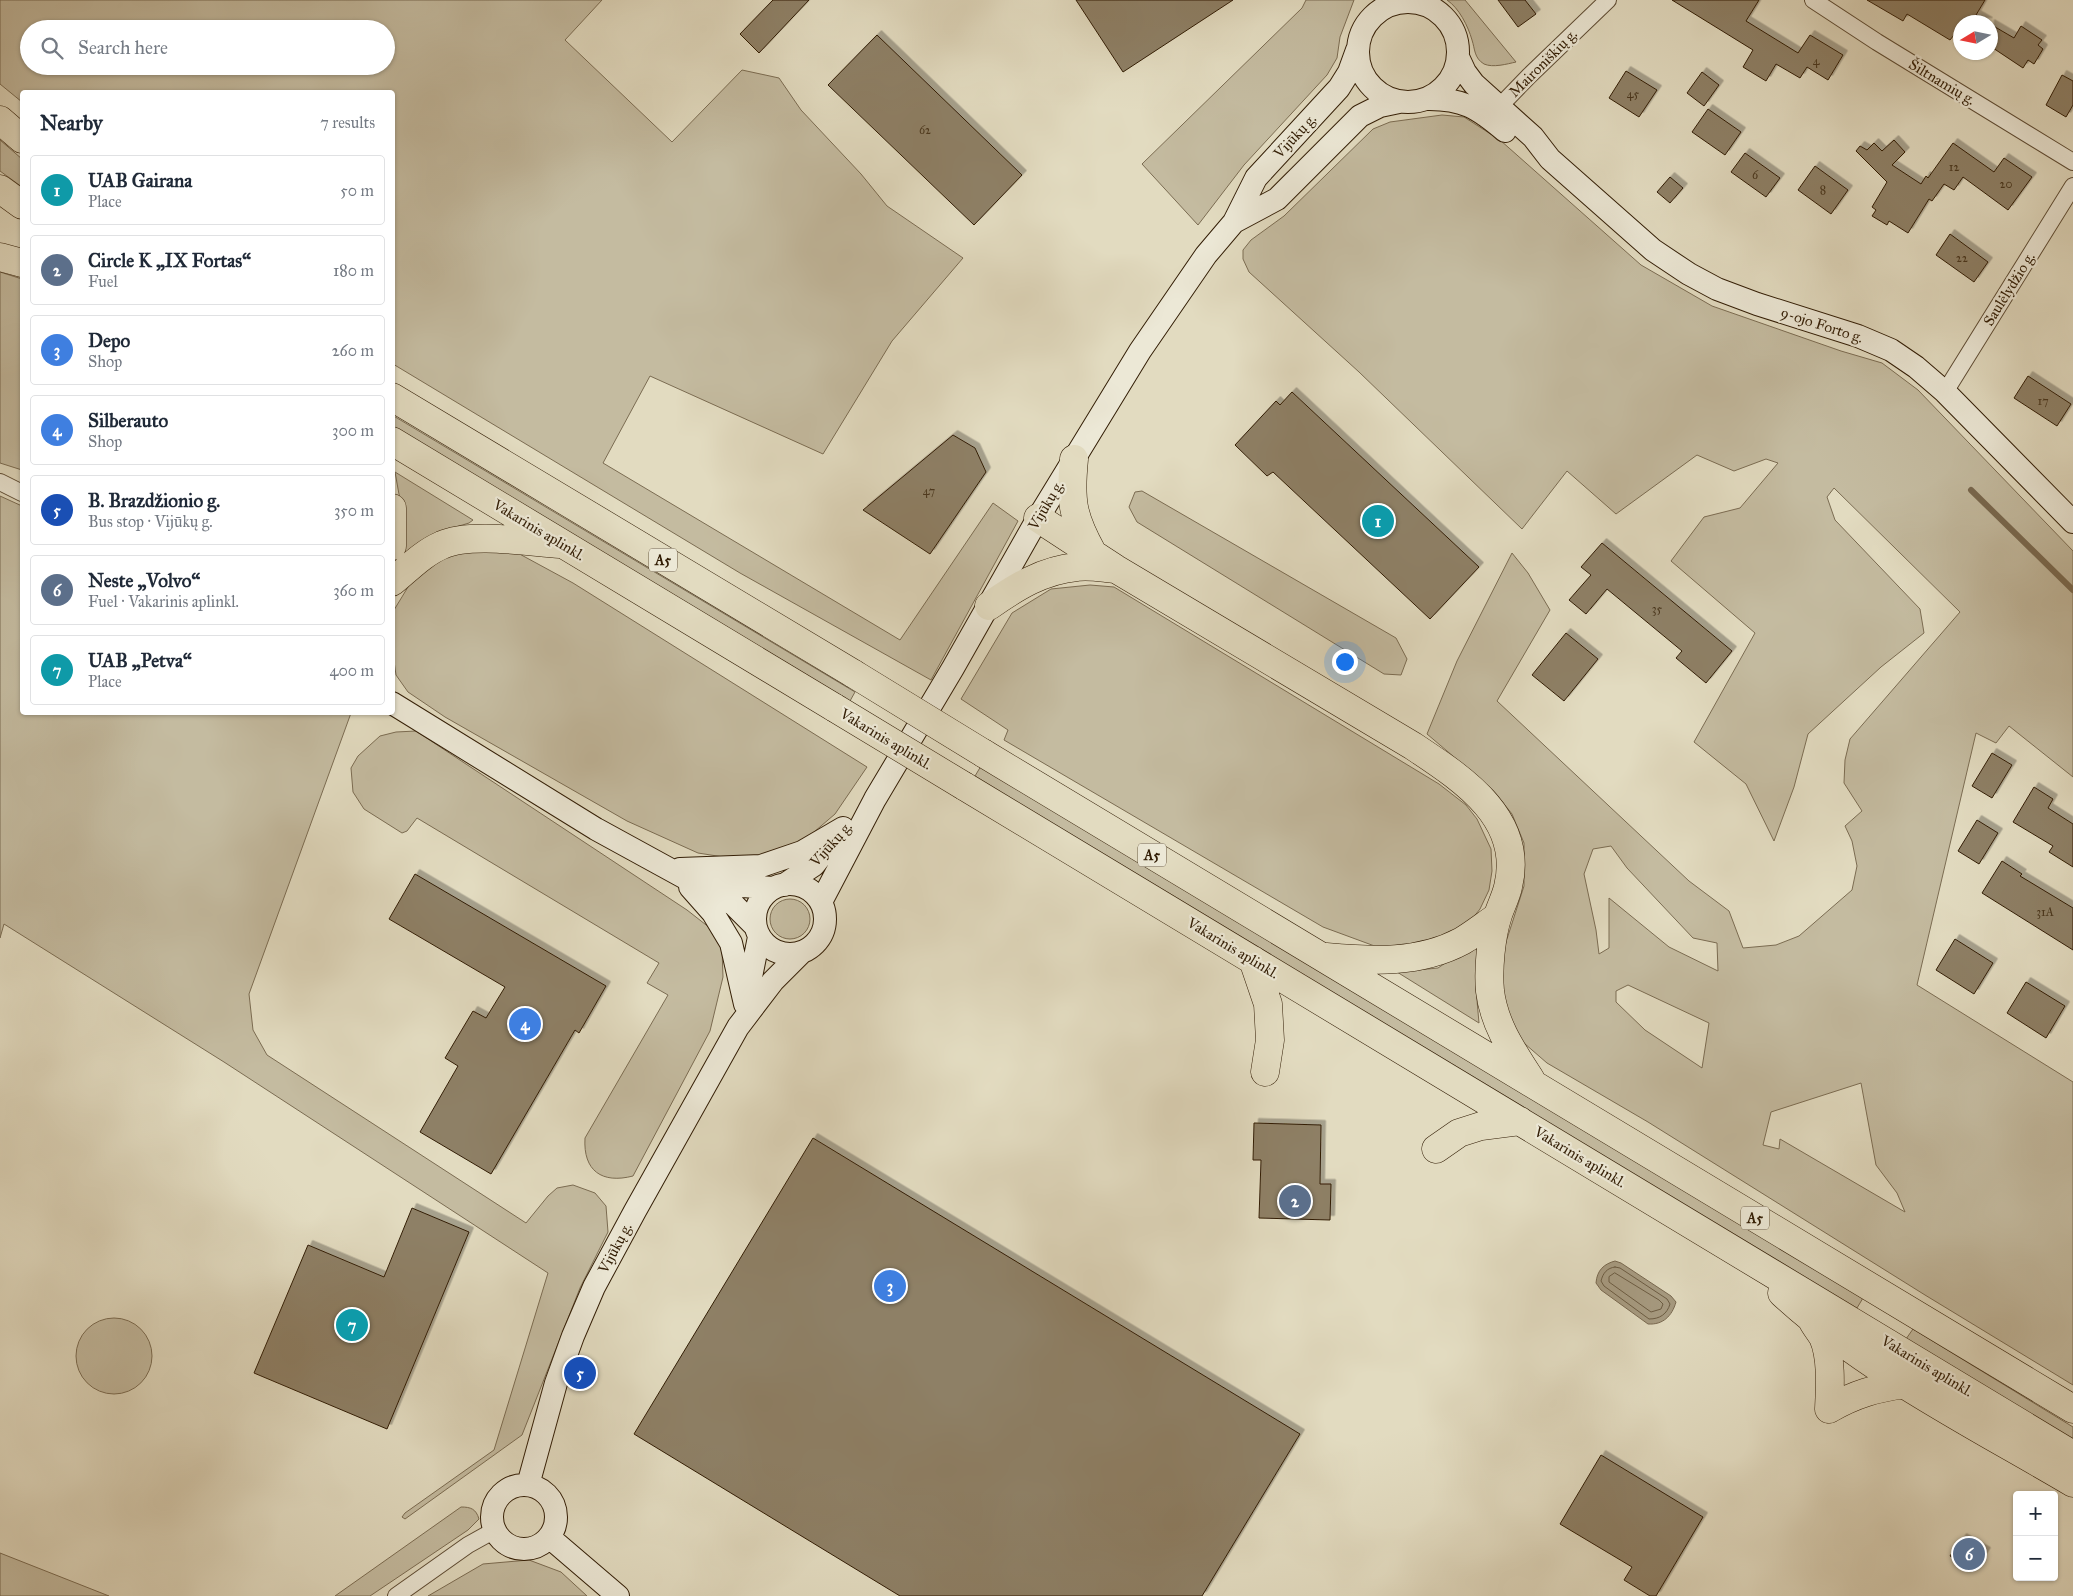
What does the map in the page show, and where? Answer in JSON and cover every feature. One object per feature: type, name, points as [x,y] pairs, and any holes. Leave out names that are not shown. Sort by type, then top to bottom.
[{"type":"highway","points":[[0,120],[20,137]]},
{"type":"highway","points":[[0,189],[20,204]]},
{"type":"highway","points":[[0,257],[20,262]]},
{"type":"highway","name":"A5","points":[[395,399],[2073,1409]]},
{"type":"highway","name":"Vakarinis aplinkl.","points":[[395,443],[2073,1455]]},
{"type":"highway","points":[[1074,459],[1071,486],[1073,509],[1079,529],[1093,554]]},
{"type":"highway","points":[[1038,518],[1116,569],[1413,746],[1471,787],[1490,808],[1502,828],[1508,847],[1510,868],[1508,886],[1497,918],[1490,969],[1490,991],[1495,1014],[1502,1032],[1534,1085]]},
{"type":"highway","points":[[395,579],[418,560],[442,545],[469,539],[564,544]]},
{"type":"highway","points":[[989,606],[1021,584],[1049,572],[1078,566],[1116,569]]},
{"type":"highway","points":[[1322,957],[1402,960],[1424,956],[1462,941],[1497,918]]},
{"type":"highway","points":[[1253,960],[1268,1004],[1270,1040],[1265,1072]]},
{"type":"highway","points":[[1436,1148],[1459,1133],[1481,1126],[1520,1121]]},
{"type":"highway","points":[[1743,1256],[1812,1320],[1906,1384],[2073,1483]]},
{"type":"highway","points":[[1812,1320],[1823,1338],[1827,1358],[1830,1382],[1829,1409],[1851,1396],[1906,1384]]},
{"type":"main road","points":[[1398,2],[1425,3],[1442,14],[1452,27],[1457,41],[1458,57],[1455,71],[1448,83],[1438,93],[1426,100],[1399,102],[1386,97],[1374,89],[1364,78],[1359,64],[1359,38],[1372,9],[1383,8],[1398,2]]},
{"type":"main road","name":"Vijūkų g.","points":[[821,902],[875,799],[989,606],[1038,518],[1140,351],[1173,300],[1206,255],[1234,222],[1256,178],[1339,88],[1349,72],[1358,50]]},
{"type":"main road","name":"9-ojo Forto g.","points":[[1458,57],[1465,72],[1491,109]]},
{"type":"main road","name":"9-ojo Forto g.","points":[[1426,100],[1444,99],[1460,101],[1491,109],[1534,137],[1550,159],[1646,244],[1689,274],[1717,289],[1757,304],[1850,333],[1891,350],[1916,367],[1945,392],[2073,522]]},
{"type":"main road","name":"Vijūkų g.","points":[[1234,222],[1277,200],[1360,116],[1380,106],[1399,102]]},
{"type":"main road","points":[[395,705],[596,829],[733,904],[757,931],[767,946],[789,955],[802,953],[821,938],[825,920],[821,902],[814,893],[805,887],[795,884],[742,886],[674,870]]},
{"type":"main road","name":"Vijūkų g.","points":[[779,886],[814,865],[843,828],[875,799]]},
{"type":"main road","points":[[674,870],[761,866],[802,852],[843,828]]},
{"type":"main road","points":[[674,870],[713,913],[731,943],[745,1004]]},
{"type":"main road","points":[[757,931],[756,914],[759,904],[765,895],[779,886]]},
{"type":"main road","name":"Vijūkų g.","points":[[738,1026],[745,1004],[757,931]]},
{"type":"main road","name":"Vijūkų g.","points":[[528,1485],[556,1384],[573,1336],[594,1287],[738,1026],[773,980],[802,953]]},
{"type":"main road","points":[[528,1485],[539,1489],[548,1496],[554,1505],[555,1522],[549,1537],[541,1545],[531,1549],[520,1549],[509,1546],[501,1539],[492,1521],[496,1502],[504,1492],[516,1486],[528,1485]]},
{"type":"main road","points":[[549,1537],[618,1596]]},
{"type":"street","name":"Maironiškių g.","points":[[1491,109],[1529,76],[1608,0]]},
{"type":"street","name":"Šiltnamių g.","points":[[1813,0],[1876,42],[2073,162]]},
{"type":"street","name":"Saulėlydžio g.","points":[[1945,392],[2073,186]]},
{"type":"street","points":[[0,482],[20,492]]},
{"type":"street","points":[[396,1596],[468,1545],[495,1530]]},
{"type":"shaded area","points":[[0,0],[602,0],[565,40],[672,142],[742,70],[779,78],[801,110],[861,174],[887,206],[963,258],[892,341],[823,454],[650,376],[603,463],[900,640],[993,503],[1018,521],[931,680],[740,573],[395,365],[395,90],[20,90],[20,100],[0,84]]},
{"type":"shaded area","points":[[1306,0],[1354,0],[1340,37],[1337,58],[1327,75],[1244,165],[1198,225],[1142,164],[1302,8]]},
{"type":"shaded area","points":[[1447,0],[1465,0],[1516,62],[1492,66],[1481,62],[1463,18]]},
{"type":"shaded area","points":[[1442,115],[1464,117],[1500,140],[1641,265],[1712,306],[1841,351],[1882,363],[1918,390],[2073,551],[2073,777],[2009,726],[1996,743],[1976,733],[1917,985],[2073,1082],[2073,1385],[1648,1122],[1547,1063],[1517,1037],[1504,1011],[1500,974],[1506,942],[1524,886],[1524,843],[1512,814],[1493,790],[1427,734],[1457,661],[1512,553],[1528,573],[1550,610],[1497,701],[1689,881],[1729,911],[1743,948],[1776,945],[1799,936],[1852,890],[1857,866],[1852,841],[1845,826],[1862,811],[1844,783],[1845,760],[1850,739],[1960,612],[1834,488],[1827,497],[1835,520],[1920,609],[1924,633],[1881,667],[1808,734],[1794,787],[1774,841],[1746,784],[1694,742],[1755,633],[1671,561],[1704,517],[1740,508],[1778,463],[1766,459],[1734,471],[1697,455],[1616,514],[1567,471],[1522,529],[1359,372],[1249,272],[1243,259],[1243,250],[1251,240],[1284,216],[1373,129],[1390,122]],"holes":[[[1611,846],[1627,868],[1693,938],[1717,943],[1718,971],[1669,947],[1609,898],[1609,948],[1599,954],[1584,874],[1593,849]],[[1628,985],[1709,1023],[1702,1068],[1645,1030],[1616,1002],[1616,991]],[[1861,1083],[1876,1165],[1897,1193],[1905,1212],[1780,1139],[1779,1149],[1763,1145],[1771,1112]]]},
{"type":"shaded area","points":[[0,140],[20,157],[20,186],[0,171]]},
{"type":"shaded area","points":[[0,272],[20,278],[20,469],[0,463]]},
{"type":"shaded area","points":[[395,417],[855,692],[850,701],[395,427]]},
{"type":"shaded area","points":[[395,472],[473,520],[439,532],[395,565],[404,522]]},
{"type":"shaded area","points":[[1142,491],[1396,638],[1407,659],[1401,675],[1384,674],[1137,522],[1129,507],[1135,492]]},
{"type":"shaded area","points":[[0,496],[20,505],[20,715],[350,715],[249,994],[253,1030],[267,1055],[526,1223],[557,1188],[573,1185],[595,1193],[606,1206],[608,1232],[580,1288],[522,1435],[405,1519],[402,1517],[494,1450],[548,1273],[224,1062],[4,924],[0,938]]},
{"type":"shaded area","points":[[514,551],[573,583],[867,767],[835,814],[807,838],[774,853],[736,859],[698,853],[627,821],[445,717],[408,692],[396,675],[395,608],[408,587],[425,566],[459,552]]},
{"type":"shaded area","points":[[1090,585],[1114,587],[1439,784],[1466,805],[1477,819],[1491,849],[1492,871],[1489,890],[1480,909],[1462,932],[1419,947],[1380,948],[1323,927],[1004,740],[1008,730],[961,699],[1012,613],[1051,589]]},
{"type":"shaded area","points":[[416,731],[687,910],[710,928],[722,949],[723,977],[710,1031],[633,1176],[612,1178],[597,1172],[591,1167],[587,1159],[585,1138],[668,995],[647,983],[659,963],[417,818],[407,831],[402,833],[364,809],[353,792],[351,768],[358,756],[380,736],[396,732]]},
{"type":"shaded area","points":[[981,766],[1863,1298],[1857,1308],[975,776]]},
{"type":"shaded area","points":[[786,899],[794,899],[801,902],[807,908],[810,919],[807,930],[801,936],[794,939],[786,939],[779,936],[773,930],[770,923],[770,915],[773,908],[779,902]]},
{"type":"shaded area","points":[[1472,945],[1478,951],[1476,989],[1479,1023],[1397,972],[1438,968]]},
{"type":"shaded area","points":[[122,1318],[135,1324],[146,1335],[152,1348],[150,1371],[135,1388],[122,1394],[106,1394],[93,1388],[78,1371],[76,1348],[82,1335],[99,1320]]},
{"type":"shaded area","points":[[1913,1329],[2073,1427],[2073,1441],[1906,1339]]},
{"type":"shaded area","points":[[461,1507],[473,1509],[479,1519],[468,1530],[370,1596],[335,1596]]},
{"type":"shaded area","points":[[0,1553],[109,1596],[0,1596]]},
{"type":"shaded area","points":[[529,1560],[561,1572],[587,1596],[428,1596],[483,1564]]},
{"type":"water","points":[[1615,1261],[1671,1296],[1676,1302],[1666,1319],[1658,1323],[1648,1324],[1601,1290],[1596,1283],[1598,1275],[1604,1266]]},
{"type":"building","points":[[773,0],[809,0],[759,53],[740,34]]},
{"type":"building","points":[[1076,0],[1233,0],[1123,72]]},
{"type":"building","points":[[1498,0],[1525,0],[1536,14],[1518,27]]},
{"type":"building","points":[[1672,0],[1759,0],[1746,21],[1798,53],[1810,35],[1843,55],[1828,80],[1807,67],[1800,78],[1776,64],[1766,81],[1743,67],[1753,50]]},
{"type":"building","points":[[1867,0],[1985,0],[1976,15],[1953,15],[1953,36],[1950,40],[1907,14],[1903,21]]},
{"type":"building","points":[[2021,26],[2042,40],[2038,45],[2043,49],[2034,64],[2028,60],[2023,68],[1998,51],[1998,29],[2014,38]]},
{"type":"building","points":[[877,35],[1022,175],[974,225],[828,85]]},
{"type":"building","points":[[1626,71],[1657,90],[1639,117],[1609,98]]},
{"type":"building","points":[[1702,72],[1719,85],[1704,106],[1687,93]]},
{"type":"building","points":[[2062,75],[2073,81],[2073,105],[2066,117],[2046,105]]},
{"type":"building","points":[[1708,109],[1741,132],[1725,155],[1692,132]]},
{"type":"building","points":[[1894,140],[1905,152],[1892,165],[1921,184],[1926,176],[1928,178],[1953,143],[1994,172],[2004,158],[2032,177],[2008,210],[1963,177],[1954,190],[1944,184],[1932,201],[1929,199],[1908,233],[1889,221],[1887,225],[1872,216],[1876,210],[1872,207],[1887,182],[1856,151],[1860,146],[1867,150],[1874,143],[1882,151]]},
{"type":"building","points":[[1745,153],[1780,178],[1766,197],[1731,172]]},
{"type":"building","points":[[1815,166],[1848,190],[1831,214],[1798,190]]},
{"type":"building","points":[[1670,177],[1683,188],[1670,203],[1657,192]]},
{"type":"building","points":[[1950,234],[1988,262],[1974,282],[1936,255]]},
{"type":"building","points":[[2028,376],[2071,404],[2057,426],[2014,398]]},
{"type":"building","points":[[1292,392],[1479,567],[1430,619],[1273,472],[1267,476],[1235,445],[1276,401],[1280,405]]},
{"type":"building","points":[[953,435],[975,448],[986,472],[930,554],[863,510]]},
{"type":"building","points":[[1602,543],[1732,651],[1706,683],[1676,658],[1682,651],[1607,589],[1586,614],[1569,600],[1591,575],[1581,567]]},
{"type":"building","points":[[1566,633],[1598,659],[1564,701],[1532,675]]},
{"type":"building","points":[[1992,753],[2012,765],[1992,798],[1972,786]]},
{"type":"building","points":[[2034,787],[2053,799],[2048,808],[2073,824],[2073,867],[2049,852],[2053,846],[2013,822]]},
{"type":"building","points":[[1977,820],[1998,833],[1979,864],[1958,851]]},
{"type":"building","points":[[2002,861],[2022,874],[2020,876],[2073,908],[2073,950],[1982,893]]},
{"type":"building","points":[[415,874],[606,986],[579,1033],[575,1030],[491,1174],[420,1132],[458,1066],[445,1058],[473,1011],[486,1018],[505,987],[389,919]]},
{"type":"building","points":[[1955,939],[1993,963],[1974,994],[1936,970]]},
{"type":"building","points":[[2026,982],[2065,1006],[2046,1038],[2007,1013]]},
{"type":"building","points":[[1254,1123],[1321,1125],[1320,1184],[1331,1184],[1330,1220],[1259,1218],[1261,1160],[1253,1160]]},
{"type":"building","points":[[813,1138],[1300,1434],[1202,1596],[900,1596],[634,1434]]},
{"type":"building","points":[[412,1208],[469,1232],[387,1429],[254,1373],[308,1245],[384,1277]]},
{"type":"building","points":[[1601,1455],[1703,1517],[1656,1596],[1650,1596],[1624,1580],[1632,1567],[1560,1524]]},
{"type":"building","points":[[1962,1538],[1986,1552],[1974,1571],[1950,1556]]},
{"type":"waterway","points":[[1971,490],[2073,590]]},
{"type":"place","name":"UAB Gairana","points":[[1378,521]]},
{"type":"place","name":"Silberauto","points":[[525,1024]]},
{"type":"place","name":"Circle K „IX Fortas“","points":[[1295,1201]]},
{"type":"place","name":"Depo","points":[[890,1286]]},
{"type":"place","name":"UAB „Petva“","points":[[352,1325]]},
{"type":"place","name":"B. Brazdžionio g.","points":[[580,1373]]},
{"type":"place","name":"Neste „Volvo“","points":[[1969,1554]]}]
